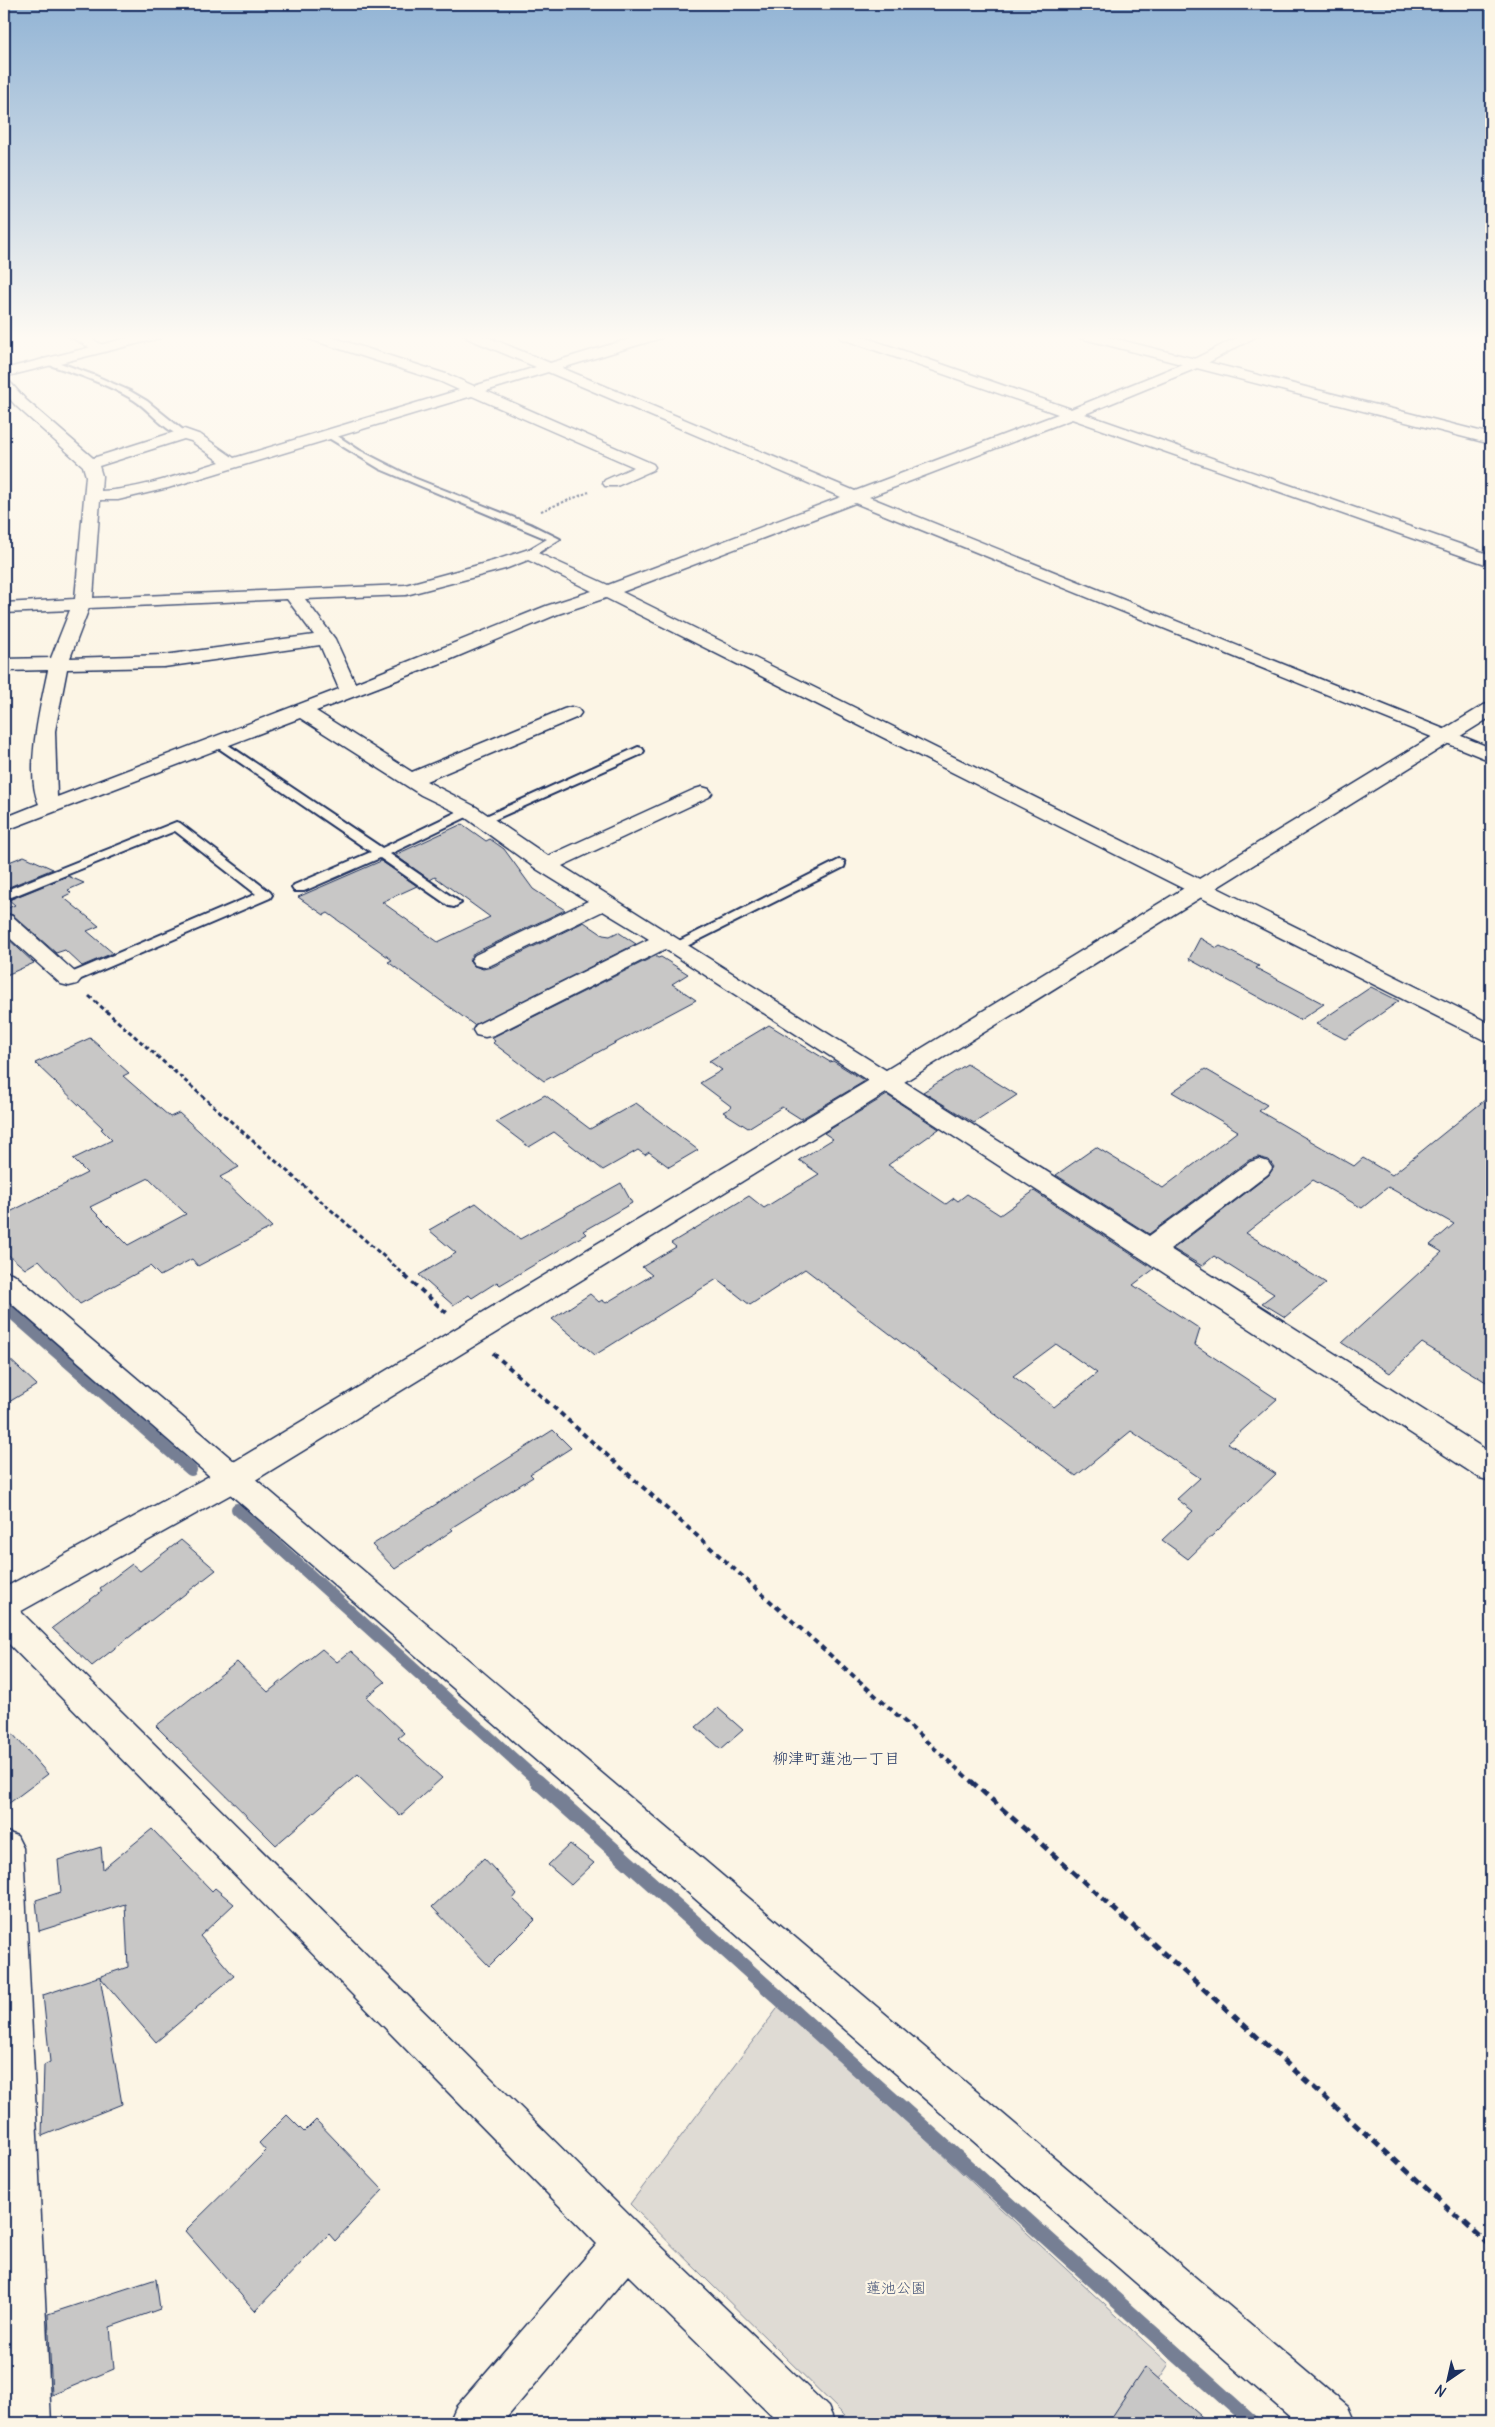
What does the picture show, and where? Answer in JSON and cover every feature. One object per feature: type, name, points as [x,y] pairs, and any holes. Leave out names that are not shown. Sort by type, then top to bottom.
[{"type":"street","points":[[51,807],[45,794],[45,731],[59,663],[85,595],[94,476],[90,464],[72,448]]},
{"type":"street","points":[[90,464],[139,448]]},
{"type":"street","points":[[210,448],[232,464]]},
{"type":"street","points":[[91,496],[118,495],[162,485],[285,448]]},
{"type":"street","points":[[605,448],[647,467],[610,483]]},
{"type":"street","points":[[741,448],[855,497],[1491,756]]},
{"type":"street","points":[[4,825],[352,691],[552,610],[607,592],[982,448]]},
{"type":"street","points":[[1170,448],[1491,561]]},
{"type":"street","points":[[4,608],[406,590],[499,565],[529,554],[693,633],[1491,1034]]},
{"type":"street","points":[[292,594],[326,639],[346,685],[352,691]]},
{"type":"street","points":[[4,665],[164,661],[326,639]]},
{"type":"street","points":[[4,1604],[233,1478],[887,1081],[1491,709]]},
{"type":"street","points":[[301,710],[428,791],[476,816],[603,902],[671,943],[1491,1469]]},
{"type":"street","points":[[411,780],[572,713]]},
{"type":"street","points":[[546,865],[702,793]]},
{"type":"street","points":[[483,960],[603,902]]},
{"type":"street","points":[[4,921],[69,979]]},
{"type":"street","points":[[485,1030],[671,943]]},
{"type":"street","points":[[1150,1250],[1260,1168]]},
{"type":"street","points":[[4,1280],[1332,2423]]},
{"type":"street","points":[[4,1617],[627,2243],[812,2423]]},
{"type":"street","points":[[4,1848],[28,2423]]},
{"type":"street","points":[[472,2423],[627,2243]]},
{"type":"lane","points":[[348,448],[381,467],[518,520],[555,539],[529,554]]},
{"type":"lane","points":[[218,742],[454,903]]},
{"type":"lane","points":[[299,888],[380,853],[638,751]]},
{"type":"lane","points":[[4,896],[176,826],[265,895],[69,979]]},
{"type":"lane","points":[[671,943],[839,864]]},
{"type":"path","points":[[518,520],[610,483]]},
{"type":"path","points":[[69,979],[470,1333],[1491,2246]]},
{"type":"green space","name":"蓮池公園","points":[[780,2005],[1169,2364],[1130,2423],[852,2423],[630,2204]]},
{"type":"building","points":[[462,824],[486,841],[490,839],[504,849],[533,889],[565,910],[474,953],[469,960],[474,966],[483,969],[492,967],[584,922],[603,935],[610,936],[618,932],[636,944],[474,1025],[388,962],[392,960],[328,913],[324,915],[298,897],[381,861],[417,886],[382,902],[438,942],[490,917],[435,877],[430,880],[395,855]]},
{"type":"building","points":[[24,856],[53,869],[4,889],[4,864]]},
{"type":"building","points":[[68,876],[84,883],[68,890],[71,893],[63,897],[99,926],[87,931],[113,953],[82,966],[65,950],[56,953],[13,915],[4,912],[4,910],[15,905],[9,900]]},
{"type":"building","points":[[4,935],[34,963],[4,976]]},
{"type":"building","points":[[1200,938],[1217,948],[1220,946],[1259,966],[1256,968],[1324,1004],[1300,1020],[1189,959]]},
{"type":"building","points":[[655,956],[661,957],[688,974],[672,984],[696,1000],[544,1081],[493,1043],[495,1041],[491,1038]]},
{"type":"building","points":[[1371,987],[1399,1001],[1345,1039],[1316,1024]]},
{"type":"building","points":[[769,1025],[865,1081],[801,1119],[782,1107],[748,1128],[723,1112],[732,1107],[700,1083],[722,1070],[709,1061]]},
{"type":"building","points":[[90,1038],[129,1073],[123,1076],[170,1117],[179,1113],[239,1167],[220,1177],[272,1227],[198,1266],[192,1259],[160,1276],[150,1266],[80,1304],[39,1260],[25,1269],[4,1251],[4,1215],[87,1173],[73,1159],[112,1140],[101,1129],[103,1128],[35,1063]],"holes":[[[149,1178],[186,1214],[128,1245],[90,1207]]]},
{"type":"building","points":[[967,1064],[1017,1095],[974,1123],[923,1092]]},
{"type":"building","points":[[1205,1069],[1267,1105],[1259,1111],[1354,1166],[1363,1158],[1392,1175],[1491,1095],[1491,1385],[1422,1343],[1390,1373],[1342,1343],[1442,1252],[1430,1245],[1454,1224],[1388,1187],[1362,1208],[1313,1180],[1246,1233],[1326,1283],[1285,1317],[1262,1303],[1274,1294],[1214,1256],[1202,1266],[1173,1249],[1269,1175],[1274,1167],[1269,1160],[1258,1157],[1249,1160],[1149,1234],[1056,1175],[1096,1147],[1163,1188],[1238,1131],[1172,1092]]},
{"type":"building","points":[[545,1095],[590,1129],[636,1103],[698,1150],[669,1167],[649,1152],[645,1155],[638,1150],[603,1170],[554,1132],[529,1147],[496,1122]]},
{"type":"building","points":[[887,1095],[939,1129],[888,1165],[946,1204],[954,1198],[958,1201],[967,1194],[1000,1215],[1034,1191],[1154,1269],[1133,1285],[1200,1329],[1195,1345],[1277,1399],[1228,1443],[1276,1474],[1188,1559],[1162,1540],[1193,1511],[1177,1499],[1200,1478],[1131,1431],[1076,1476],[805,1269],[750,1305],[717,1279],[595,1355],[552,1319],[590,1294],[599,1302],[602,1300],[606,1303],[652,1275],[642,1267],[676,1247],[671,1243],[749,1196],[764,1208],[819,1174],[799,1160],[833,1139],[824,1133]],"holes":[[[1056,1344],[1097,1373],[1054,1407],[1013,1376]]]},
{"type":"building","points":[[621,1183],[632,1203],[583,1231],[586,1234],[500,1285],[497,1282],[472,1298],[469,1295],[453,1305],[419,1275],[456,1253],[429,1230],[476,1203],[520,1239]]},
{"type":"building","points":[[4,1354],[37,1385],[4,1405]]},
{"type":"building","points":[[553,1430],[571,1448],[530,1474],[533,1477],[451,1528],[453,1530],[395,1569],[372,1545]]},
{"type":"building","points":[[181,1540],[216,1570],[92,1666],[52,1628],[102,1591],[100,1588],[132,1564],[140,1571]]},
{"type":"building","points":[[322,1649],[337,1662],[351,1651],[385,1682],[366,1697],[404,1733],[398,1738],[442,1778],[400,1816],[357,1775],[276,1845],[156,1726],[237,1662],[268,1692]]},
{"type":"building","points":[[718,1708],[743,1730],[721,1749],[696,1727]]},
{"type":"building","points":[[4,1724],[48,1774],[4,1807]]},
{"type":"building","points":[[152,1829],[212,1891],[215,1888],[234,1904],[200,1936],[234,1976],[156,2042],[100,1977],[122,2104],[42,2136],[44,2065],[50,2062],[43,1995],[128,1967],[125,1904],[39,1931],[36,1900],[61,1892],[58,1860],[101,1847],[103,1869]]},
{"type":"building","points":[[570,1844],[594,1863],[571,1885],[548,1865]]},
{"type":"building","points":[[484,1858],[517,1894],[513,1899],[535,1920],[489,1966],[432,1907]]},
{"type":"building","points":[[287,2115],[304,2132],[316,2120],[383,2190],[335,2241],[329,2234],[255,2311],[185,2231],[266,2151],[259,2143]]},
{"type":"building","points":[[156,2279],[160,2309],[110,2327],[114,2369],[52,2395],[48,2314]]},
{"type":"building","points":[[1145,2367],[1209,2423],[1108,2423]]},
{"type":"waterway","points":[[4,1306],[191,1470]]},
{"type":"waterway","points":[[237,1509],[539,1782]]},
{"type":"waterway","points":[[537,1781],[1253,2423]]},
{"type":"district","name":"柳津町蓮池一丁目","points":[[836,1758]]}]
